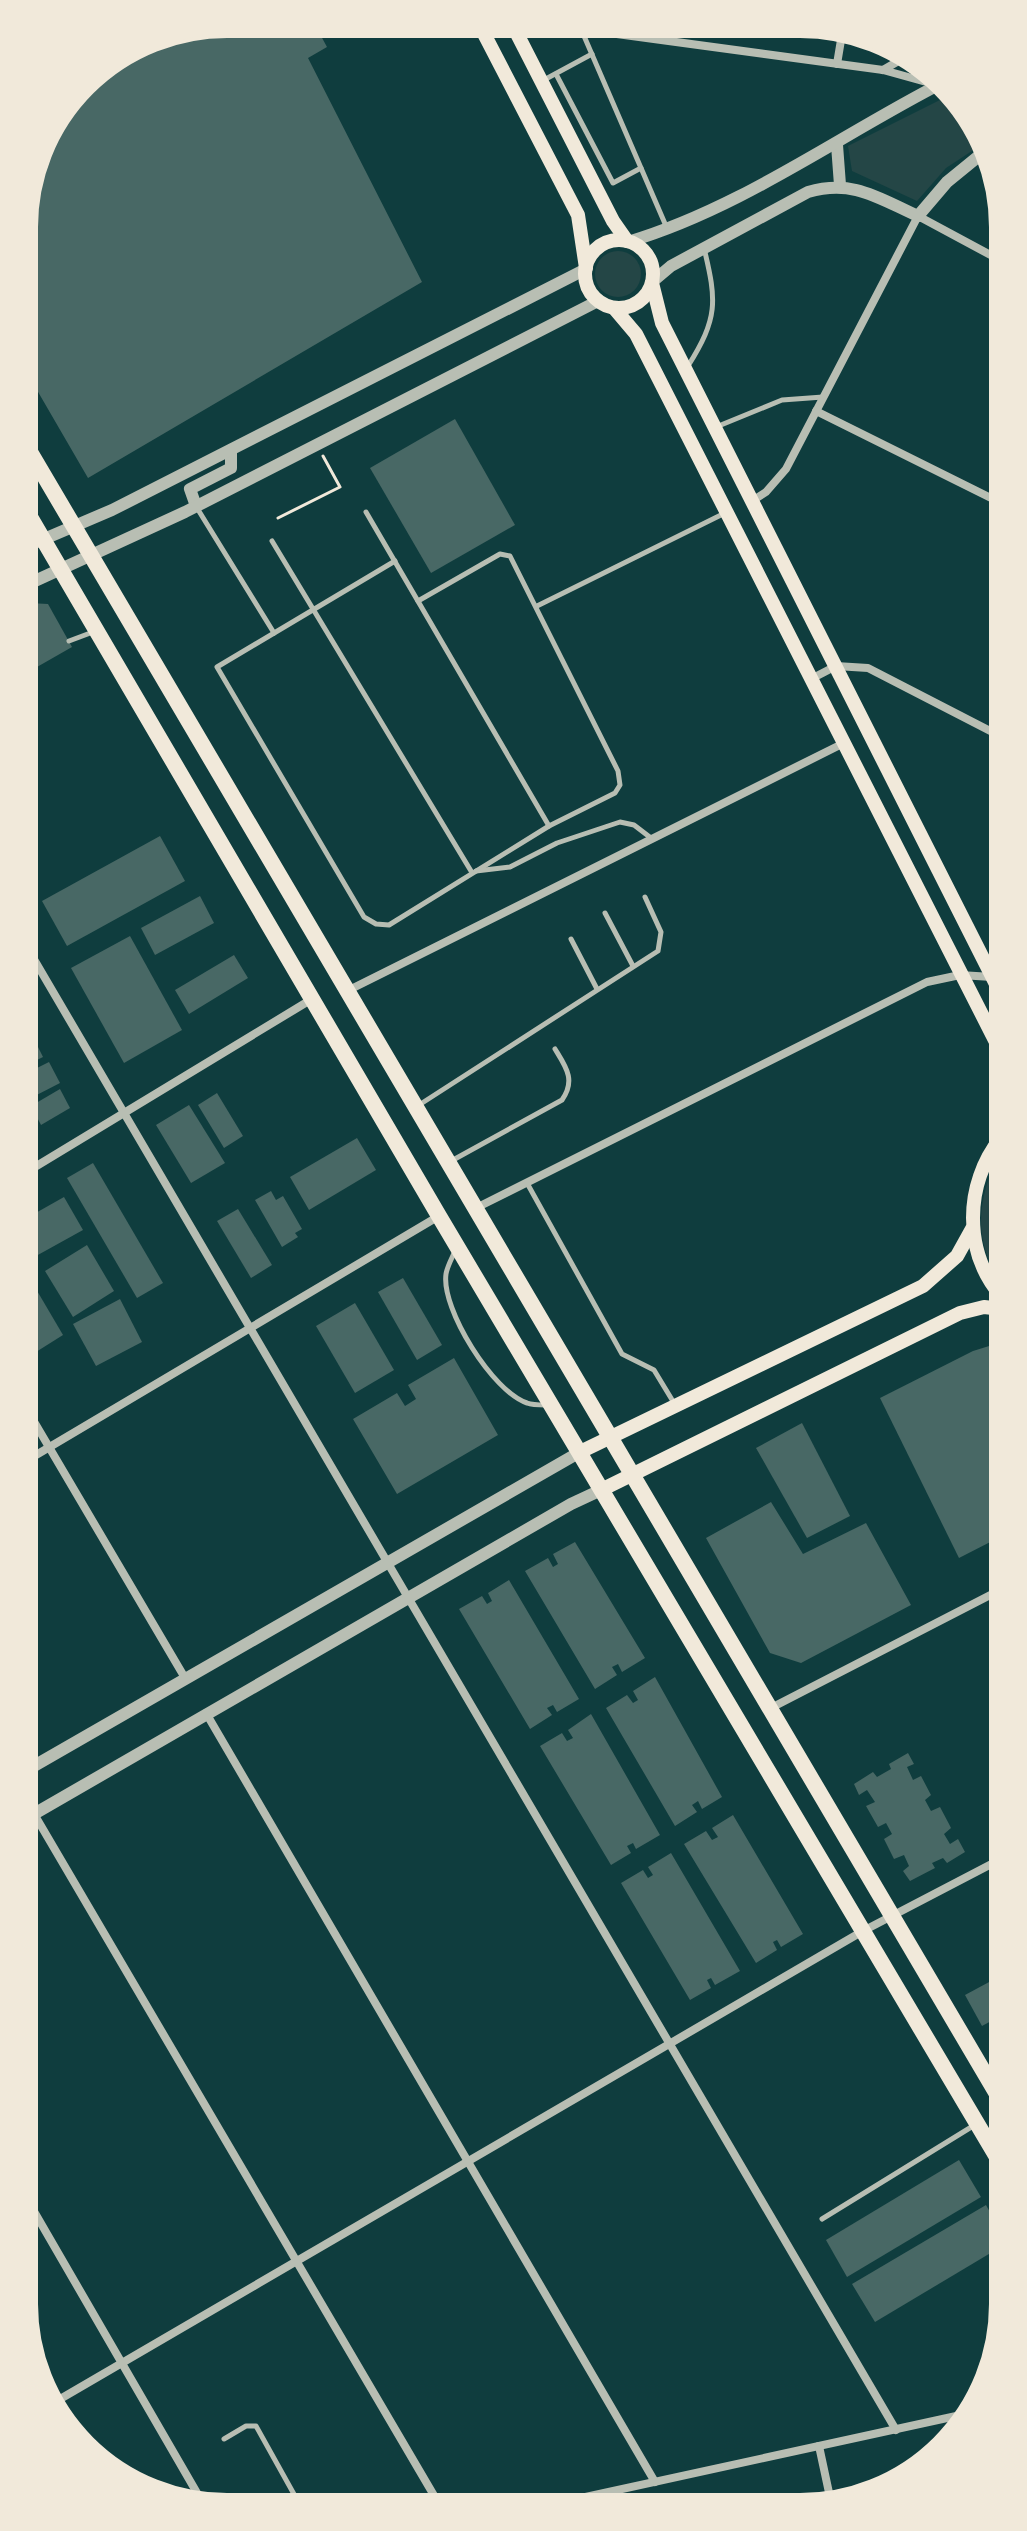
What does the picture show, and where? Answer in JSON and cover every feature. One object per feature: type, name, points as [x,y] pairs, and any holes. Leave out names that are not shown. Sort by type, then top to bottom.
[{"type":"main road","points":[[485,36],[578,215],[587,286],[598,301],[614,308],[636,334],[724,513],[991,1033]]},
{"type":"main road","points":[[518,36],[597,191],[628,242]]},
{"type":"main road","points":[[586,268],[597,249],[606,243],[628,242],[638,246],[651,262],[652,283],[662,323],[991,968]]},
{"type":"main road","points":[[614,308],[633,305],[648,293],[652,283]]},
{"type":"main road","points":[[36,462],[345,992],[476,1208],[991,2084]]},
{"type":"main road","points":[[36,526],[439,1216],[991,2147]]},
{"type":"main road","points":[[991,1150],[975,1190],[972,1229],[979,1259],[991,1279]]},
{"type":"main road","points":[[580,1452],[923,1286],[957,1256],[972,1229]]},
{"type":"main road","points":[[601,1490],[960,1313],[991,1308]]},
{"type":"street","points":[[666,36],[883,70],[921,79]]},
{"type":"street","points":[[837,64],[841,41]]},
{"type":"street","points":[[883,70],[896,63]]},
{"type":"street","points":[[628,242],[667,230],[837,145],[932,89]]},
{"type":"street","points":[[837,145],[840,185]]},
{"type":"street","points":[[752,501],[766,492],[786,469],[918,216],[947,182],[977,157]]},
{"type":"street","points":[[652,283],[671,266],[808,192],[840,185],[858,189],[918,216],[991,255]]},
{"type":"street","points":[[36,542],[75,528],[586,268]]},
{"type":"street","points":[[36,580],[60,567],[92,557],[196,506],[598,301]]},
{"type":"street","points":[[816,411],[991,498]]},
{"type":"street","points":[[196,506],[190,489],[231,468],[231,450]]},
{"type":"street","points":[[811,679],[836,666],[868,668],[991,731]]},
{"type":"street","points":[[345,992],[844,743]]},
{"type":"street","points":[[36,963],[410,1596],[896,2430]]},
{"type":"street","points":[[476,1208],[927,982],[960,975],[991,978]]},
{"type":"street","points":[[36,1166],[313,999]]},
{"type":"street","points":[[36,1455],[439,1216]]},
{"type":"street","points":[[36,1425],[185,1678]]},
{"type":"street","points":[[36,1765],[580,1452]]},
{"type":"street","points":[[36,1807],[601,1490]]},
{"type":"street","points":[[769,1709],[991,1595]]},
{"type":"street","points":[[206,1713],[655,2482]]},
{"type":"street","points":[[36,1823],[434,2495]]},
{"type":"street","points":[[62,2398],[863,1931],[991,1864]]},
{"type":"street","points":[[36,2214],[197,2492]]},
{"type":"street","points":[[597,2495],[954,2417]]},
{"type":"street","points":[[819,2446],[829,2492]]},
{"type":"lane","points":[[584,36],[667,230]]},
{"type":"lane","points":[[541,82],[592,54]]},
{"type":"lane","points":[[556,74],[613,183]]},
{"type":"lane","points":[[597,191],[641,168]]},
{"type":"lane","points":[[686,370],[713,318],[712,281],[704,248]]},
{"type":"lane","points":[[715,427],[782,400],[823,397]]},
{"type":"lane","points":[[196,506],[274,633]]},
{"type":"lane","points":[[366,512],[549,826]]},
{"type":"lane","points":[[537,606],[724,513]]},
{"type":"lane","points":[[272,541],[316,608],[471,871]]},
{"type":"lane","points":[[395,561],[217,667],[364,917],[376,924],[389,925],[471,871],[549,826],[615,793],[620,785],[618,771],[564,670],[525,581],[505,553],[418,601]]},
{"type":"lane","points":[[69,641],[97,631]]},
{"type":"lane","points":[[471,871],[510,867],[557,843],[620,822],[634,825],[652,839]]},
{"type":"lane","points":[[415,1107],[658,951],[662,942],[645,897]]},
{"type":"lane","points":[[605,913],[633,966]]},
{"type":"lane","points":[[571,939],[597,989]]},
{"type":"lane","points":[[448,1163],[562,1100],[570,1087],[569,1073],[555,1049]]},
{"type":"lane","points":[[527,1183],[622,1354],[654,1370],[676,1406]]},
{"type":"lane","points":[[457,1246],[446,1274],[447,1294],[458,1323],[476,1352],[508,1391],[526,1403],[552,1406]]},
{"type":"lane","points":[[822,2219],[977,2123]]},
{"type":"lane","points":[[224,2439],[246,2426],[256,2426],[294,2495]]},
{"type":"path","points":[[278,518],[340,487],[326,461]]},
{"type":"shaded area","points":[[941,99],[952,111],[974,150],[946,168],[917,201],[852,171],[848,146]]},
{"type":"shaded area","points":[[618,251],[635,257],[641,274],[635,291],[618,297],[601,291],[595,274],[601,257]]},
{"type":"shaded area","points":[[991,1173],[991,1266],[985,1249],[981,1216]]},
{"type":"building","points":[[227,36],[321,36],[327,47],[308,58],[422,282],[88,478],[36,388],[36,215],[43,178],[56,143],[83,101],[101,83],[121,68],[166,46]]},
{"type":"building","points":[[455,419],[515,525],[431,573],[370,468]]},
{"type":"building","points":[[36,603],[48,604],[72,647],[36,668]]},
{"type":"building","points":[[160,836],[185,881],[67,946],[42,901]]},
{"type":"building","points":[[200,896],[214,923],[155,955],[141,928]]},
{"type":"building","points":[[130,936],[182,1030],[124,1063],[71,968]]},
{"type":"building","points":[[234,955],[248,978],[189,1014],[175,990]]},
{"type":"building","points":[[36,1043],[43,1057],[36,1060]]},
{"type":"building","points":[[49,1062],[60,1083],[36,1095],[36,1068]]},
{"type":"building","points":[[60,1089],[70,1108],[41,1125],[36,1116],[36,1103]]},
{"type":"building","points":[[217,1093],[243,1136],[224,1148],[198,1105]]},
{"type":"building","points":[[189,1105],[225,1163],[191,1183],[156,1125]]},
{"type":"building","points":[[357,1138],[376,1170],[309,1210],[290,1177]]},
{"type":"building","points":[[93,1163],[163,1283],[137,1298],[67,1178]]},
{"type":"building","points":[[271,1191],[276,1200],[283,1196],[302,1229],[295,1233],[298,1237],[282,1247],[255,1200]]},
{"type":"building","points":[[64,1197],[83,1230],[36,1256],[36,1213]]},
{"type":"building","points":[[238,1209],[272,1265],[251,1278],[217,1221]]},
{"type":"building","points":[[87,1245],[114,1291],[73,1317],[45,1271]]},
{"type":"building","points":[[403,1278],[442,1345],[417,1360],[378,1292]]},
{"type":"building","points":[[36,1289],[63,1335],[36,1352]]},
{"type":"building","points":[[120,1299],[142,1342],[96,1366],[73,1324]]},
{"type":"building","points":[[355,1303],[394,1370],[355,1393],[316,1326]]},
{"type":"building","points":[[991,1345],[991,1542],[959,1558],[880,1398],[973,1351]]},
{"type":"building","points":[[454,1358],[498,1435],[397,1494],[353,1419],[397,1393],[405,1406],[416,1399],[408,1385]]},
{"type":"building","points":[[802,1423],[850,1516],[807,1538],[756,1448]]},
{"type":"building","points":[[771,1502],[803,1554],[866,1523],[911,1605],[801,1663],[770,1653],[706,1538]]},
{"type":"building","points":[[575,1542],[645,1658],[622,1672],[618,1664],[612,1667],[617,1675],[595,1689],[525,1571],[548,1558],[553,1567],[558,1564],[553,1554]]},
{"type":"building","points":[[509,1580],[579,1699],[557,1712],[553,1705],[547,1708],[552,1715],[530,1729],[459,1609],[482,1596],[487,1604],[492,1601],[488,1593]]},
{"type":"building","points":[[655,1677],[722,1797],[702,1809],[698,1801],[692,1805],[697,1812],[675,1826],[606,1708],[627,1695],[633,1703],[638,1700],[633,1691]]},
{"type":"building","points":[[591,1714],[660,1835],[636,1849],[633,1843],[627,1846],[631,1853],[611,1865],[540,1746],[562,1733],[567,1741],[573,1738],[568,1730]]},
{"type":"building","points":[[908,1753],[914,1764],[907,1767],[913,1780],[921,1776],[931,1795],[925,1800],[931,1811],[940,1807],[951,1828],[944,1834],[950,1844],[958,1839],[965,1852],[947,1863],[943,1858],[932,1863],[935,1868],[910,1881],[903,1871],[909,1866],[904,1855],[894,1859],[884,1839],[892,1834],[886,1823],[878,1827],[866,1806],[875,1802],[867,1790],[859,1795],[854,1784],[873,1772],[877,1777],[891,1769],[889,1764]]},
{"type":"building","points":[[733,1815],[803,1934],[781,1947],[777,1940],[773,1942],[777,1950],[756,1963],[684,1844],[706,1831],[712,1840],[718,1837],[712,1828]]},
{"type":"building","points":[[671,1853],[740,1971],[715,1985],[711,1978],[707,1980],[711,1988],[690,2000],[621,1883],[643,1870],[648,1878],[653,1875],[648,1867]]},
{"type":"building","points":[[991,1981],[991,2021],[982,2026],[965,1995]]},
{"type":"building","points":[[959,2160],[981,2197],[847,2277],[826,2240]]},
{"type":"building","points":[[986,2205],[991,2214],[991,2253],[875,2322],[852,2284]]}]
